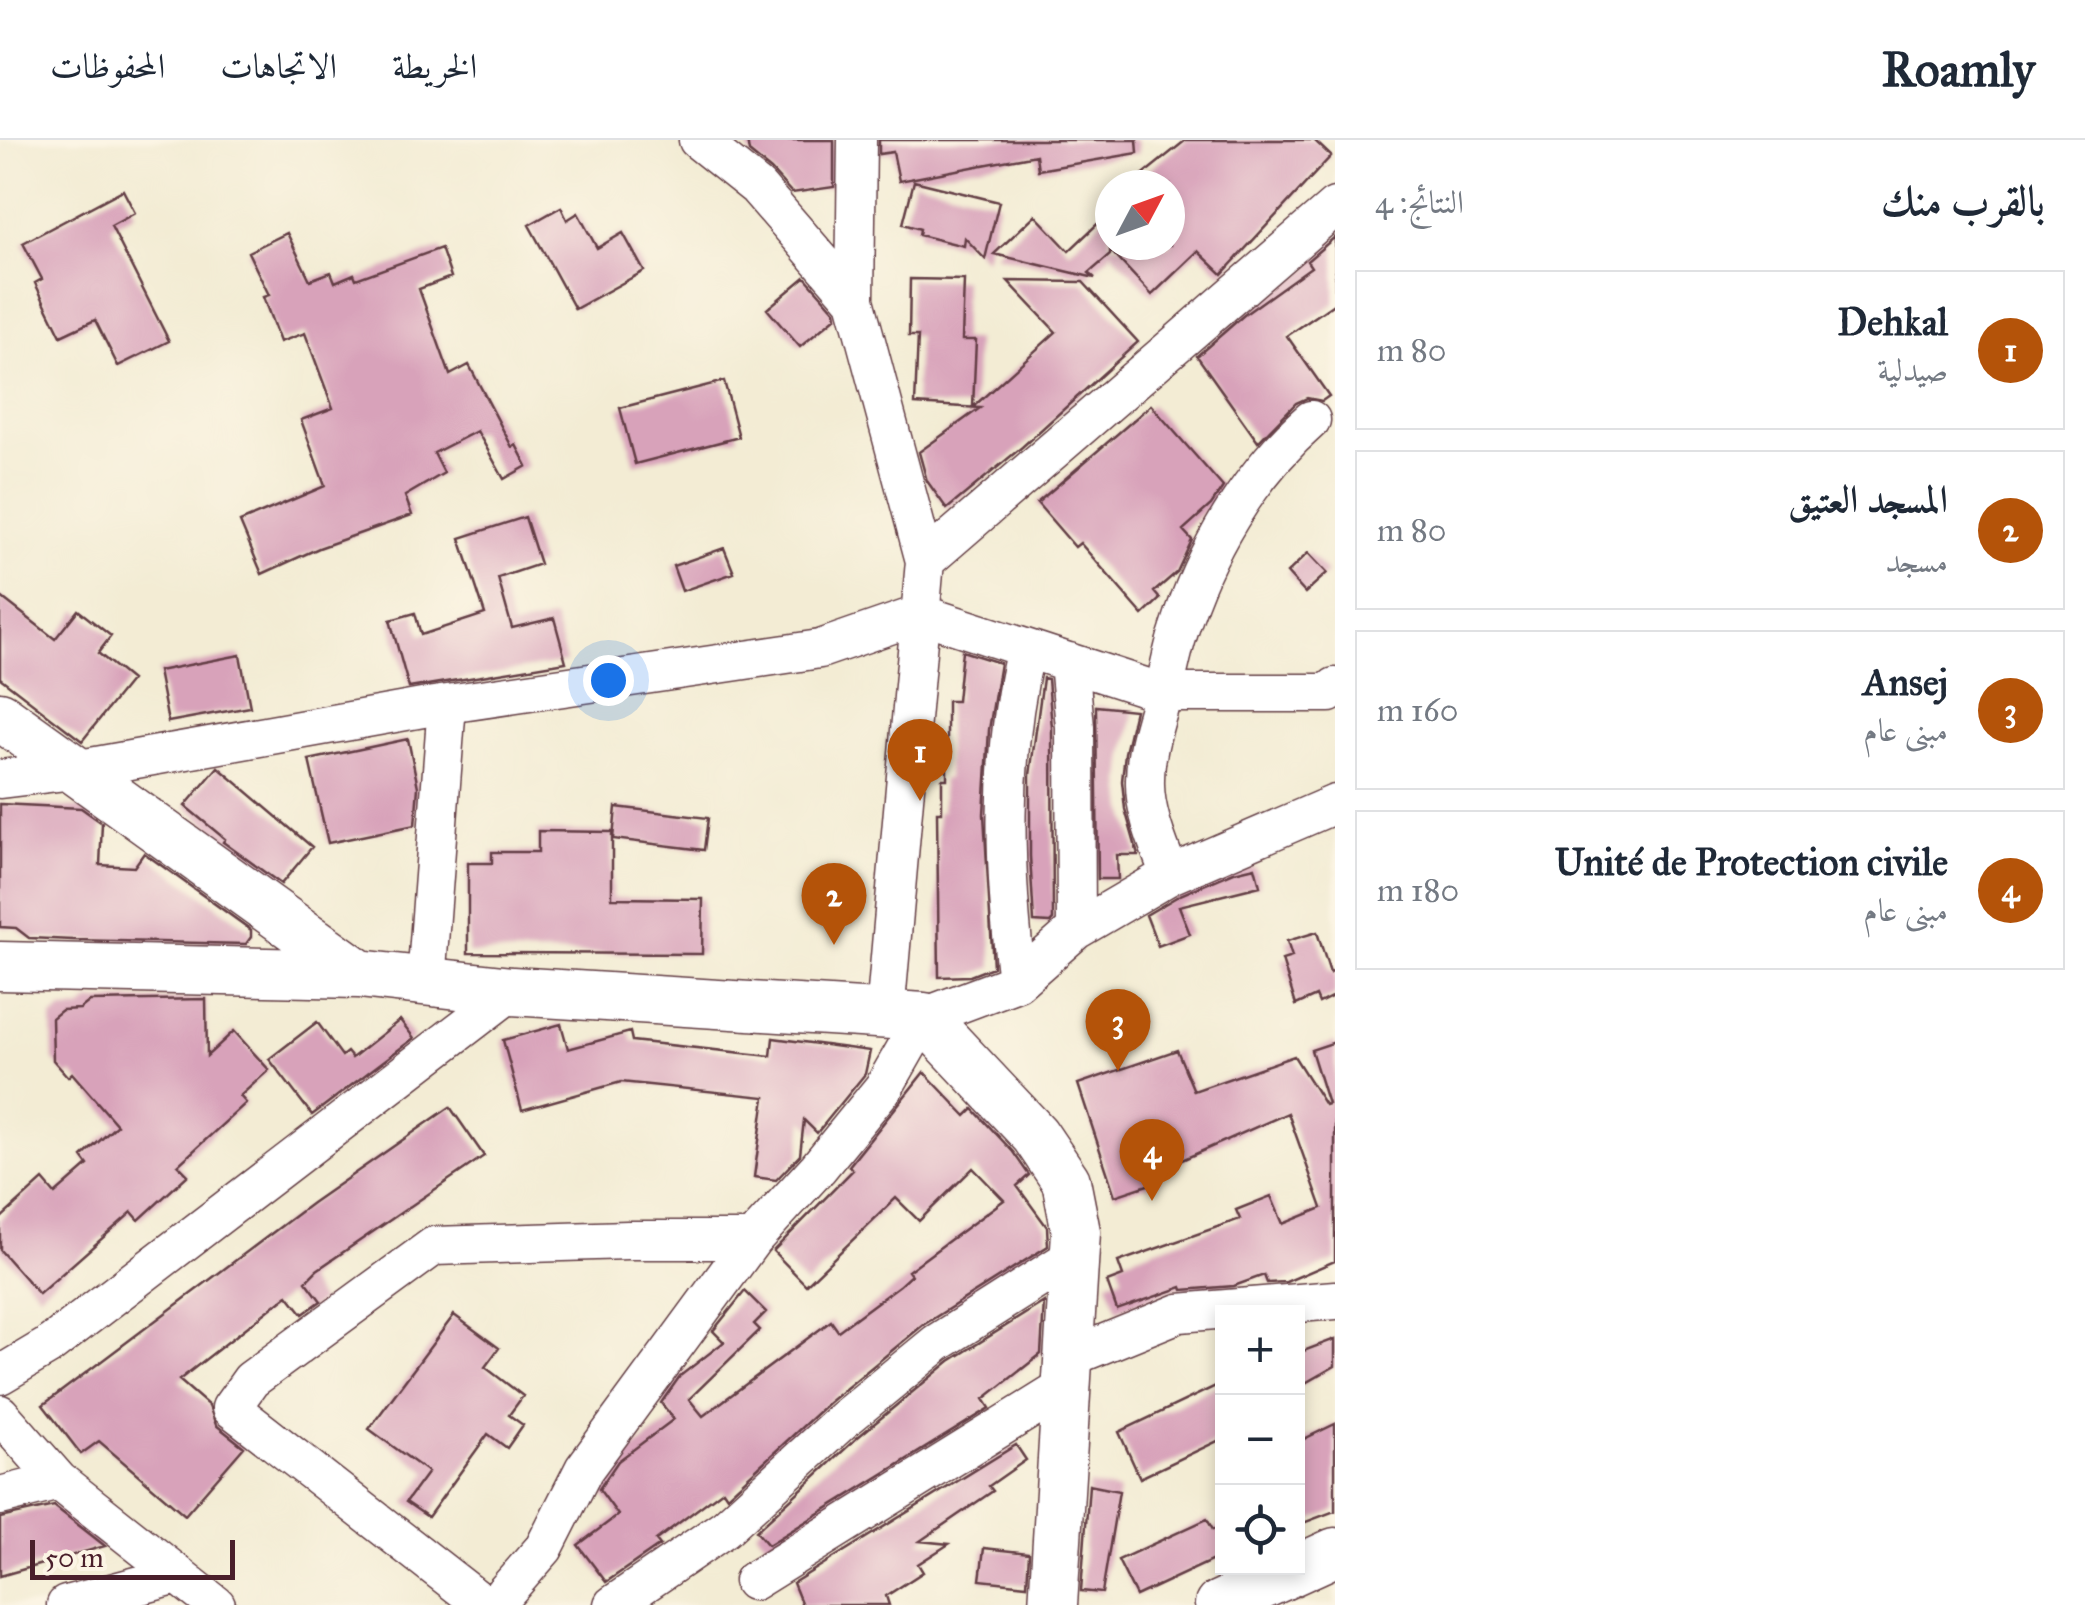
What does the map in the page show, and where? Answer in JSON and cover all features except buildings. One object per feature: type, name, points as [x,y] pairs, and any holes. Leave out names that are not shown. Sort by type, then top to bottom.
[{"type":"main road","points":[[0,716],[359,974]]},
{"type":"main road","points":[[0,966],[359,974],[512,991],[905,1016],[1035,1135],[1066,1182],[1076,1232],[1053,1605]]},
{"type":"main road","points":[[1219,1605],[1335,1552]]},
{"type":"street","points":[[698,140],[758,188],[855,300]]},
{"type":"street","points":[[494,1605],[544,1548],[584,1469],[752,1240],[884,1087],[905,1016],[926,560],[855,300],[857,140]]},
{"type":"street","points":[[926,560],[1335,208]]},
{"type":"street","points":[[1170,875],[1155,836],[1144,782],[1151,729],[1179,630],[1220,536],[1269,462],[1311,420]]},
{"type":"street","points":[[0,779],[74,770],[447,704],[820,649],[921,614],[1163,693],[1329,693],[1335,687]]},
{"type":"street","points":[[1017,982],[1006,890],[1008,795],[1013,701],[1026,650]]},
{"type":"street","points":[[1069,662],[1075,727],[1076,930]]},
{"type":"street","points":[[426,982],[447,704]]},
{"type":"street","points":[[905,1016],[1017,982],[1076,930],[1170,875],[1335,804]]},
{"type":"street","points":[[0,1375],[47,1347],[512,991]]},
{"type":"street","points":[[484,1605],[231,1408],[251,1380],[434,1246],[752,1240]]},
{"type":"street","points":[[613,1605],[725,1528],[843,1420],[938,1342],[1074,1256]]},
{"type":"street","points":[[725,1528],[759,1593],[1065,1373],[1179,1313],[1335,1300]]},
{"type":"street","points":[[0,1414],[59,1481],[216,1605]]},
{"type":"street","points":[[0,1496],[59,1481]]},
{"type":"street","points":[[66,1605],[178,1575]]},
{"type":"place","name":"Dehkal","points":[[920,801]]},
{"type":"place","name":"المسجد العتيق","points":[[834,945]]},
{"type":"place","name":"Ansej","points":[[1118,1071]]},
{"type":"place","name":"Unité de Protection civile","points":[[1152,1201]]}]
